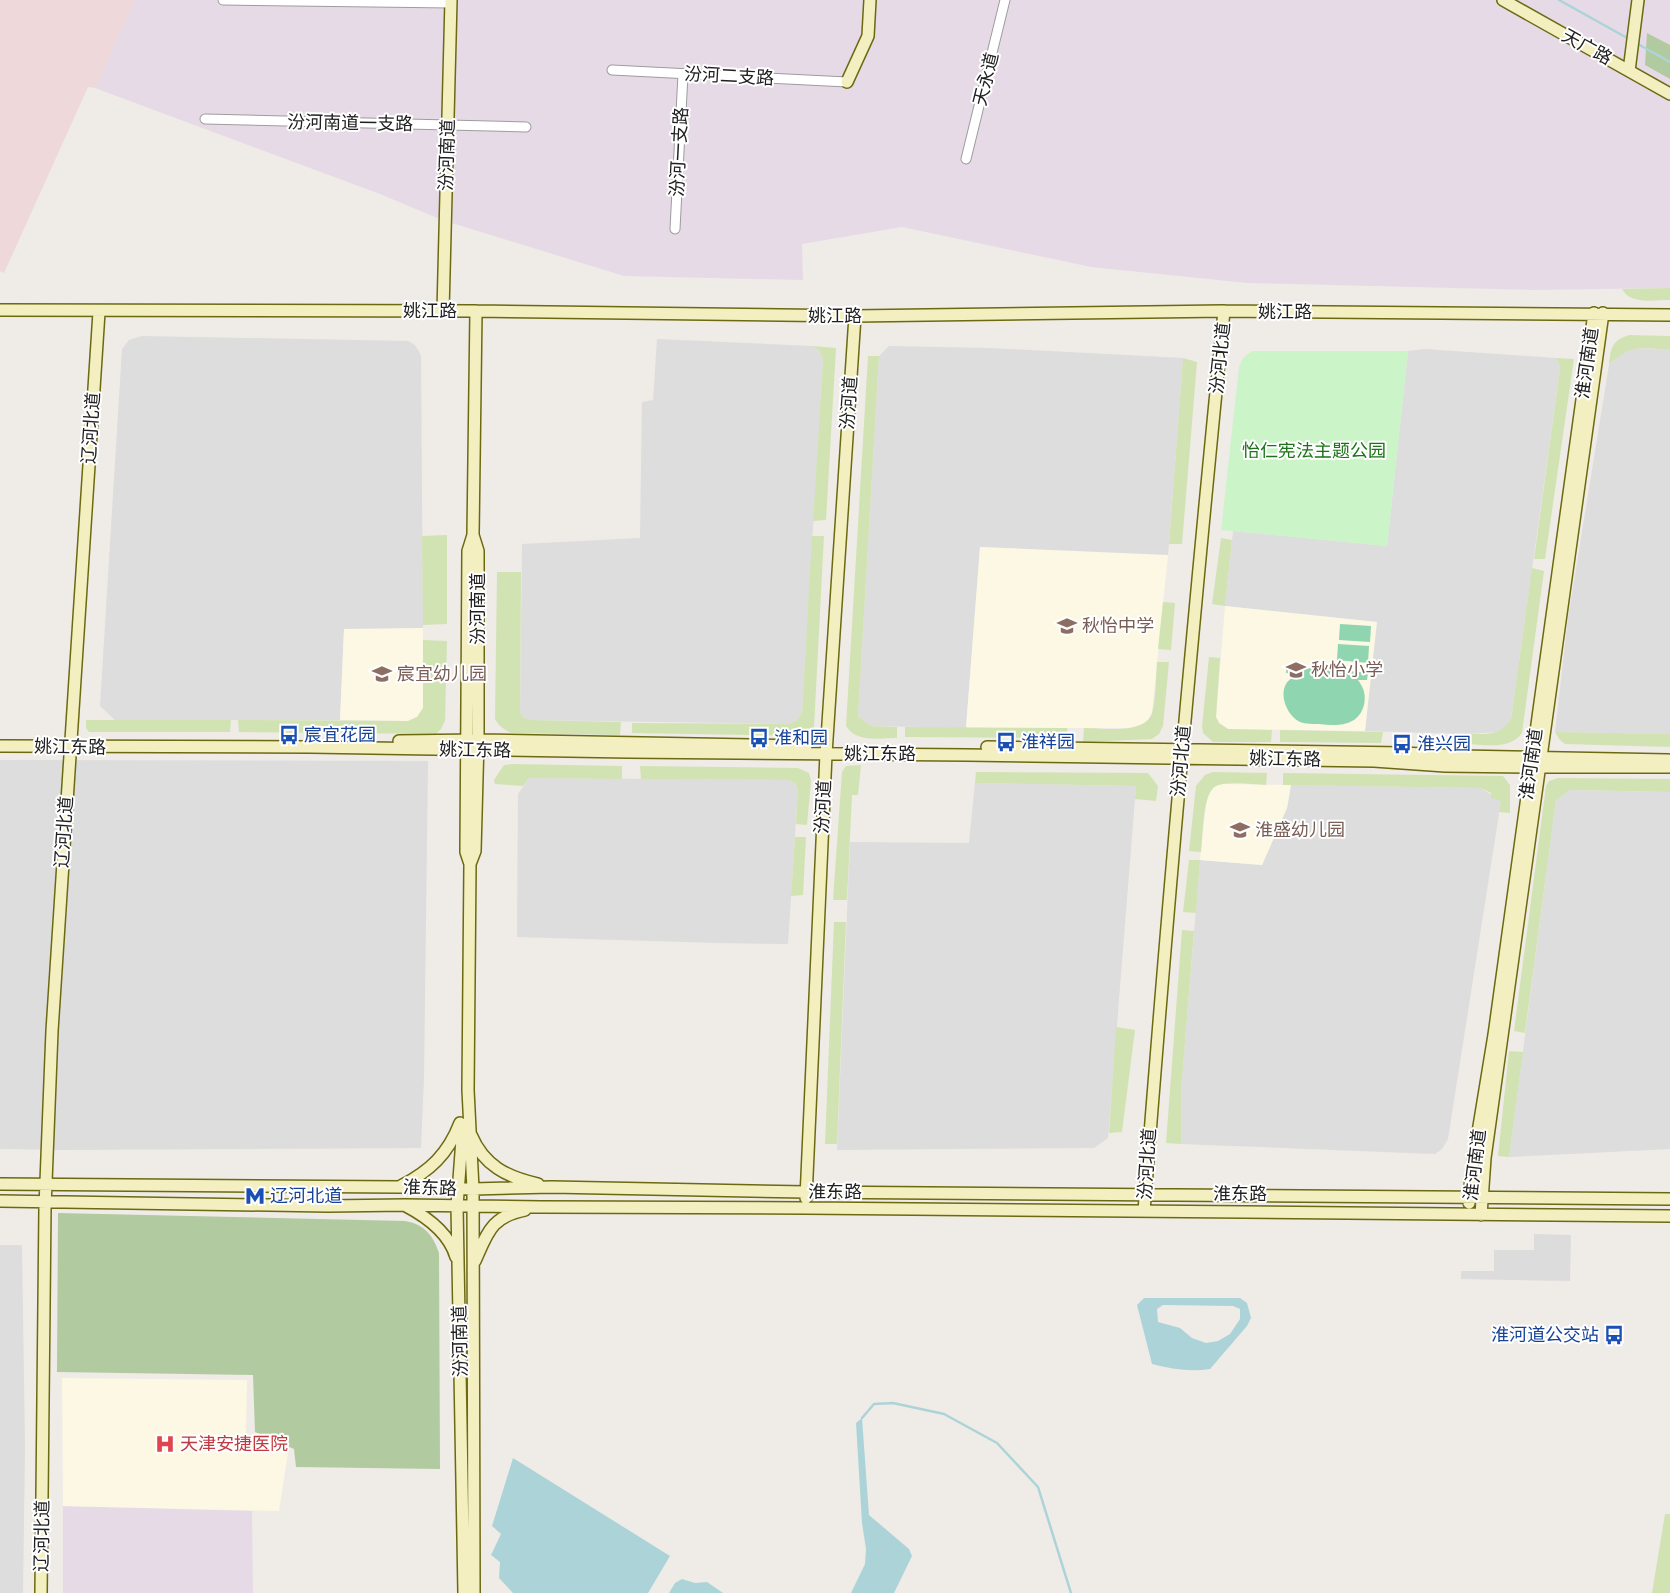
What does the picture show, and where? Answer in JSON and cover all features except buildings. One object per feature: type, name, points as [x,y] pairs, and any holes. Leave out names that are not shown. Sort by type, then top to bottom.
[{"type":"main road","points":[[846,82],[868,36],[870,0]]},
{"type":"main road","name":"天广路","points":[[1503,0],[1670,94]]},
{"type":"main road","points":[[1629,71],[1638,0]]},
{"type":"main road","name":"汾河南道","points":[[443,311],[451,2]]},
{"type":"main road","name":"姚江路","points":[[0,310],[99,312],[476,311],[855,316],[1224,311],[1670,315]]},
{"type":"main road","name":"汾河南道","points":[[470,864],[475,851],[478,745],[478,551],[474,535],[476,311]]},
{"type":"main road","name":"汾河北道","points":[[1144,1211],[1148,1143],[1200,551],[1224,311]]},
{"type":"main road","name":"辽河北道","points":[[42,1593],[45,1201],[52,1021],[99,312]]},
{"type":"main road","name":"淮河南道","points":[[1475,1215],[1481,1197],[1536,762],[1598,313]]},
{"type":"main road","name":"汾河道","points":[[806,1208],[826,750],[855,316]]},
{"type":"main road","name":"汾河南道","points":[[474,535],[468,551],[466,745],[466,852],[470,864],[468,1090],[473,1189],[474,1593]]},
{"type":"main road","name":"姚江东路","points":[[0,740],[70,744]]},
{"type":"main road","name":"姚江东路","points":[[0,746],[70,744],[310,747],[478,745],[1182,754],[1403,753],[1536,762],[1670,767]]},
{"type":"main road","name":"姚江东路","points":[[1536,762],[1670,760]]},
{"type":"main road","name":"淮河南道","points":[[1475,1215],[1469,1197],[1536,762]]},
{"type":"main road","name":"汾河南道","points":[[464,1593],[457,1206],[464,1112],[468,1090]]},
{"type":"main road","points":[[400,1187],[421,1175],[441,1156],[456,1134],[464,1112]]},
{"type":"main road","points":[[469,1130],[480,1151],[498,1170],[525,1181],[552,1187]]},
{"type":"main road","name":"淮东路","points":[[0,1184],[458,1189],[552,1187],[806,1192],[1670,1198]]},
{"type":"main road","name":"淮东路","points":[[0,1201],[328,1206],[405,1205],[1670,1216]]},
{"type":"main road","points":[[405,1205],[435,1225],[454,1251],[459,1266]]},
{"type":"main road","points":[[473,1265],[492,1226],[499,1219],[517,1212],[540,1207]]},
{"type":"street","points":[[223,0],[451,2]]},
{"type":"street","name":"天永道","points":[[966,159],[1005,0]]},
{"type":"street","name":"汾河二支路","points":[[612,70],[846,82]]},
{"type":"street","name":"汾河一支路","points":[[674,229],[683,74]]},
{"type":"street","name":"汾河南道一支路","points":[[204,119],[526,127]]},
{"type":"shaded area","points":[[0,0],[135,0],[95,88],[88,87],[4,273],[0,271]]},
{"type":"shaded area","points":[[135,0],[1670,0],[1670,288],[1535,290],[1247,283],[1091,267],[902,227],[802,244],[803,280],[624,276],[442,220],[380,194],[95,88]]},
{"type":"shaded area","name":"宸宜花园","points":[[142,336],[408,341],[415,345],[421,355],[423,628],[344,630],[340,720],[115,720],[100,706],[122,349],[129,340]]},
{"type":"shaded area","points":[[657,339],[812,346],[819,350],[823,360],[802,713],[797,720],[790,724],[530,720],[524,718],[520,713],[522,544],[640,538],[642,402],[653,400]]},
{"type":"shaded area","points":[[889,346],[990,348],[1183,358],[1168,556],[980,547],[966,728],[870,726],[858,716],[879,356]]},
{"type":"shaded area","points":[[1631,348],[1670,349],[1670,734],[1555,732],[1568,618],[1609,365],[1622,353]]},
{"type":"shaded area","points":[[1425,349],[1556,358],[1560,369],[1511,719],[1505,728],[1499,732],[1465,734],[1365,731],[1376,622],[1225,606],[1233,531],[1387,546],[1408,351]]},
{"type":"shaded area","name":"秋怡中学","points":[[980,547],[1168,555],[1152,713],[1147,722],[1133,728],[966,728]]},
{"type":"shaded area","name":"秋怡小学","points":[[1225,606],[1377,622],[1365,731],[1228,729],[1219,723],[1216,717]]},
{"type":"shaded area","name":"宸宜幼儿园","points":[[423,628],[423,708],[417,717],[408,721],[340,720],[344,629]]},
{"type":"shaded area","points":[[0,760],[428,761],[424,1078],[421,1148],[0,1149]]},
{"type":"shaded area","name":"淮和园","points":[[529,778],[787,780],[795,783],[798,789],[788,944],[517,937],[518,794]]},
{"type":"shaded area","name":"淮祥园","points":[[975,783],[1136,786],[1108,1138],[1094,1148],[837,1150],[850,842],[969,843]]},
{"type":"shaded area","name":"淮盛幼儿园","points":[[1222,784],[1291,785],[1287,808],[1262,865],[1200,860],[1207,796],[1215,786]]},
{"type":"shaded area","points":[[1291,785],[1481,788],[1501,801],[1448,1139],[1442,1149],[1435,1154],[1181,1144],[1181,1092],[1200,860],[1262,865],[1287,808]]},
{"type":"shaded area","points":[[1569,790],[1670,792],[1670,1149],[1509,1157],[1556,800]]},
{"type":"shaded area","points":[[1534,1234],[1571,1235],[1570,1281],[1461,1279],[1461,1271],[1494,1271],[1494,1250],[1534,1250]]},
{"type":"shaded area","points":[[0,1245],[22,1245],[25,1448],[23,1593],[0,1593]]},
{"type":"shaded area","name":"天津安捷医院","points":[[62,1378],[247,1380],[246,1435],[288,1453],[279,1511],[63,1506]]},
{"type":"shaded area","points":[[63,1506],[252,1511],[253,1593],[63,1593]]},
{"type":"green space","points":[[1647,33],[1670,45],[1670,79],[1645,65]]},
{"type":"green space","points":[[1670,288],[1670,300],[1650,301],[1637,300],[1626,294],[1622,289]]},
{"type":"green space","points":[[1629,335],[1670,336],[1670,349],[1644,348],[1630,350],[1609,365],[1610,354],[1615,343]]},
{"type":"green space","points":[[812,346],[836,348],[826,520],[813,521],[823,360],[819,350]]},
{"type":"green space","name":"怡仁宪法主题公园","points":[[1252,351],[1408,351],[1387,546],[1221,530],[1239,367],[1243,358]]},
{"type":"green space","points":[[868,356],[879,356],[858,716],[870,726],[897,727],[897,738],[876,739],[862,737],[850,731],[846,726]]},
{"type":"green space","points":[[1183,358],[1197,362],[1182,544],[1169,544]]},
{"type":"green space","points":[[1556,358],[1574,359],[1545,559],[1534,559],[1560,369]]},
{"type":"green space","points":[[447,535],[447,624],[423,625],[422,536]]},
{"type":"green space","points":[[812,536],[824,536],[814,727],[802,736],[632,733],[632,723],[790,724],[797,720],[802,713]]},
{"type":"green space","points":[[1221,538],[1232,540],[1225,606],[1212,604]]},
{"type":"green space","points":[[1532,568],[1544,571],[1522,733],[1517,739],[1503,744],[1465,744],[1465,734],[1496,732],[1511,719]]},
{"type":"green space","points":[[497,572],[521,572],[520,713],[524,718],[530,720],[621,722],[620,735],[511,733],[498,724],[495,719]]},
{"type":"green space","points":[[1163,602],[1175,603],[1171,650],[1158,649]]},
{"type":"green space","points":[[1340,624],[1371,626],[1370,642],[1339,640]]},
{"type":"green space","points":[[423,640],[447,641],[445,721],[436,734],[239,732],[238,720],[408,721],[417,717],[423,708]]},
{"type":"green space","points":[[1338,644],[1369,646],[1368,663],[1337,660]]},
{"type":"green space","points":[[1209,657],[1220,658],[1216,717],[1219,723],[1228,729],[1272,730],[1271,742],[1213,742],[1203,733],[1202,726]]},
{"type":"green space","points":[[1157,662],[1169,662],[1163,726],[1159,734],[1152,739],[1083,742],[1084,728],[1122,729],[1141,725],[1148,720],[1152,713],[1154,702]]},
{"type":"green space","points":[[1287,664],[1368,673],[1367,680],[1358,680],[1365,695],[1364,705],[1357,718],[1346,724],[1333,725],[1307,724],[1300,722],[1292,716],[1284,701],[1284,691],[1288,681],[1296,674],[1286,673]]},
{"type":"green space","points":[[86,720],[231,720],[230,732],[89,732],[86,728]]},
{"type":"green space","points":[[905,727],[1067,728],[1068,738],[905,737]]},
{"type":"green space","points":[[1280,730],[1383,732],[1381,743],[1280,742]]},
{"type":"green space","points":[[1555,732],[1670,734],[1670,747],[1565,744]]},
{"type":"green space","points":[[504,765],[622,766],[622,779],[529,778],[523,786],[495,784],[494,780]]},
{"type":"green space","points":[[861,765],[858,795],[852,795],[847,900],[833,900],[842,772],[846,766]]},
{"type":"green space","points":[[640,766],[798,768],[809,773],[811,781],[807,825],[796,824],[798,789],[795,783],[787,780],[641,779]]},
{"type":"green space","points":[[976,772],[1148,773],[1158,786],[1156,801],[1135,799],[1136,786],[975,783]]},
{"type":"green space","points":[[1213,772],[1267,773],[1266,785],[1221,784],[1211,790],[1206,806],[1201,852],[1189,851],[1196,786],[1205,775]]},
{"type":"green space","points":[[1283,773],[1503,776],[1510,785],[1510,813],[1499,812],[1501,801],[1491,798],[1491,793],[1481,788],[1283,785]]},
{"type":"green space","points":[[1558,778],[1670,779],[1670,792],[1570,790],[1556,800],[1525,1033],[1514,1031],[1546,786],[1549,781]]},
{"type":"green space","points":[[795,837],[806,837],[803,895],[791,896]]},
{"type":"green space","points":[[1189,860],[1200,860],[1196,913],[1183,912]]},
{"type":"green space","points":[[834,922],[846,922],[837,1144],[825,1144]]},
{"type":"green space","points":[[1182,930],[1194,931],[1181,1092],[1181,1144],[1166,1143]]},
{"type":"green space","points":[[1116,1027],[1135,1030],[1122,1132],[1109,1133]]},
{"type":"green space","points":[[1509,1051],[1523,1052],[1509,1157],[1498,1156]]},
{"type":"green space","points":[[58,1213],[405,1221],[412,1222],[423,1228],[431,1236],[439,1253],[440,1469],[296,1467],[294,1449],[255,1432],[253,1375],[57,1372]]},
{"type":"green space","points":[[1665,1514],[1670,1514],[1670,1593],[1652,1593]]},
{"type":"water","points":[[1144,1298],[1240,1298],[1247,1303],[1251,1318],[1247,1326],[1210,1369],[1181,1370],[1152,1364],[1137,1305]],"holes":[[[1163,1305],[1233,1306],[1240,1309],[1240,1319],[1230,1334],[1218,1341],[1206,1343],[1192,1338],[1180,1328],[1158,1322],[1157,1309]]]},
{"type":"water","points":[[862,1418],[869,1515],[909,1549],[912,1556],[894,1593],[851,1593],[865,1564],[866,1549],[862,1523],[856,1423]]},
{"type":"water","points":[[513,1458],[670,1556],[648,1593],[513,1593],[499,1578],[500,1562],[491,1555],[501,1534],[492,1526]]},
{"type":"water","points":[[682,1579],[695,1583],[707,1582],[723,1593],[669,1593],[675,1583]]},
{"type":"waterway","points":[[1559,0],[1629,39]]},
{"type":"waterway","points":[[1636,43],[1670,62]]},
{"type":"waterway","points":[[862,1418],[874,1404],[893,1403],[944,1414],[997,1443],[1038,1487],[1071,1593]]},
{"type":"place","name":"秋怡中学","points":[[1067,626]]},
{"type":"place","name":"秋怡小学","points":[[1296,670]]},
{"type":"place","name":"宸宜幼儿园","points":[[382,674]]},
{"type":"place","name":"宸宜花园","points":[[289,735]]},
{"type":"place","name":"淮和园","points":[[759,738]]},
{"type":"place","name":"淮祥园","points":[[1006,742]]},
{"type":"place","name":"淮兴园","points":[[1402,744]]},
{"type":"place","name":"淮盛幼儿园","points":[[1240,830]]},
{"type":"place","name":"辽河北道","points":[[255,1196]]},
{"type":"place","name":"淮河道公交站","points":[[1614,1335]]},
{"type":"place","name":"天津安捷医院","points":[[165,1444]]}]
